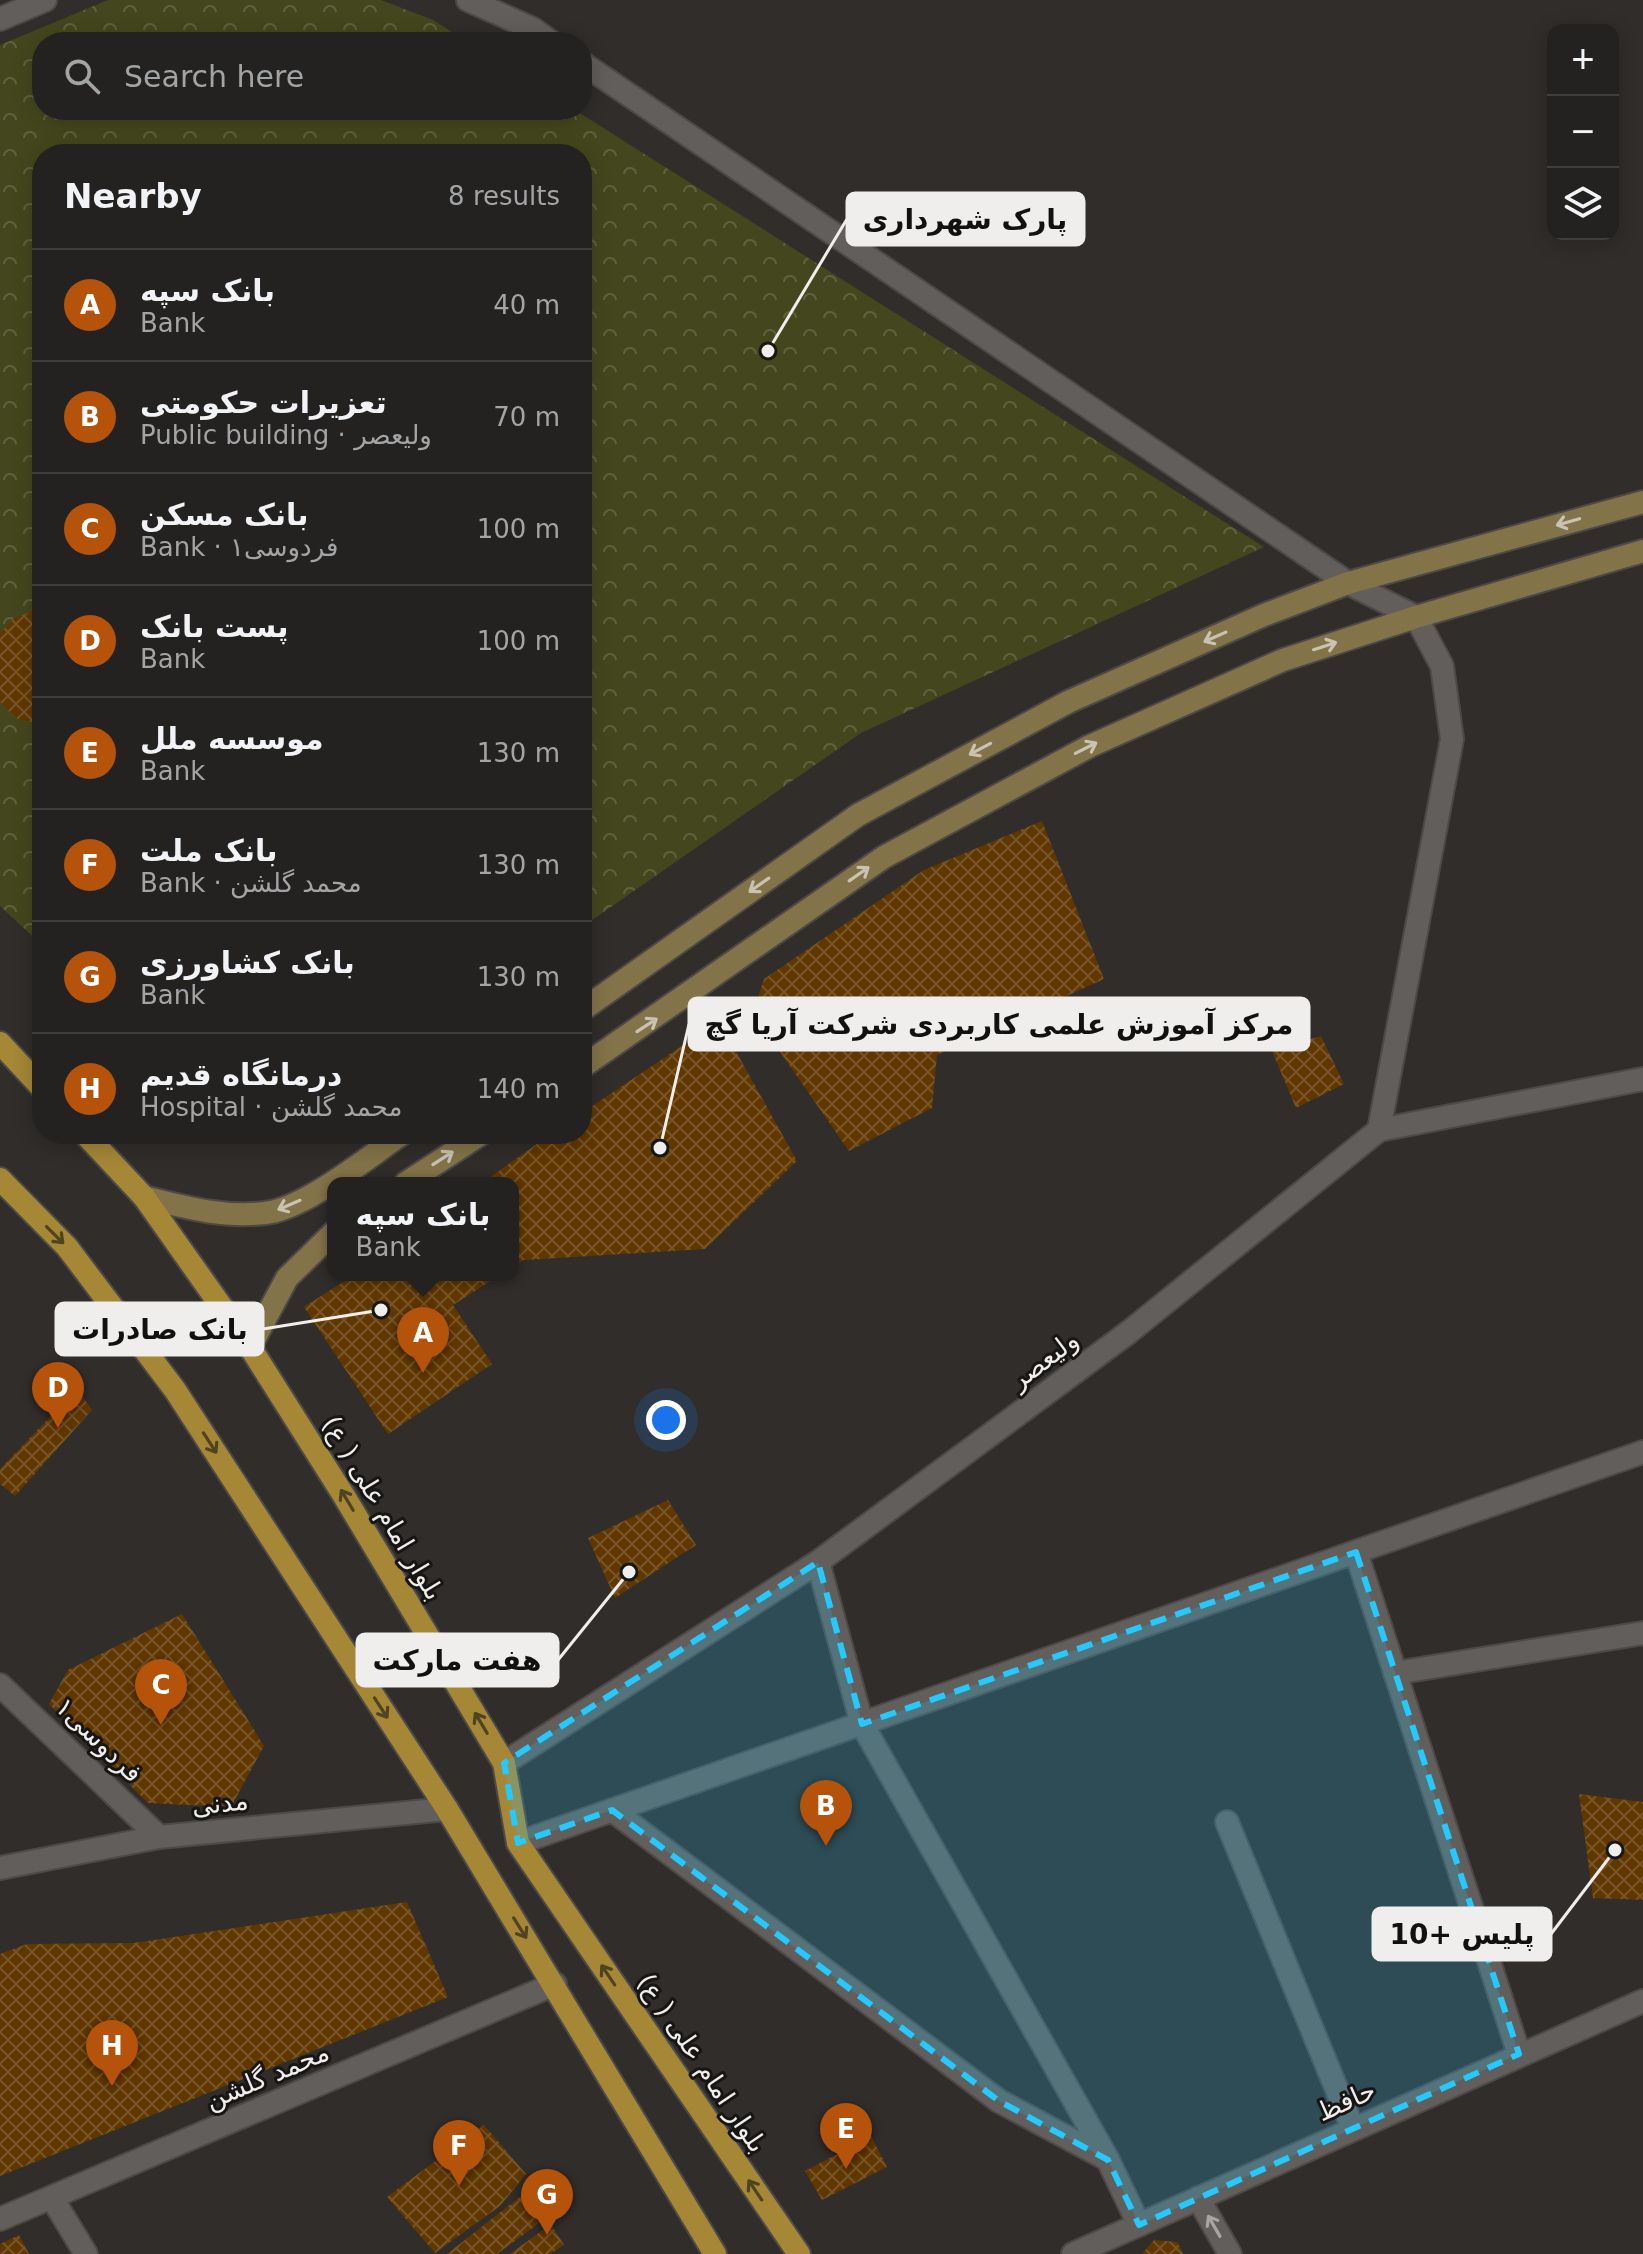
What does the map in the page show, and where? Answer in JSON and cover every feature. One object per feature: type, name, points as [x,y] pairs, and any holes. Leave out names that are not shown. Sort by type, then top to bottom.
[{"type":"main road","points":[[592,1003],[858,815],[1068,702],[1264,615],[1348,583],[1643,502]]},
{"type":"main road","points":[[592,1060],[884,857],[1076,753],[1283,660],[1416,617],[1643,551]]},
{"type":"main road","points":[[0,1043],[32,1077]]},
{"type":"main road","name":"بلوار امام علی ( ع)","points":[[94,1144],[144,1197],[250,1347],[344,1496],[504,1763],[518,1843],[799,2254]]},
{"type":"main road","points":[[340,1177],[388,1144]]},
{"type":"main road","points":[[415,1177],[466,1144]]},
{"type":"main road","points":[[0,1179],[67,1247],[175,1390],[447,1809],[715,2254]]},
{"type":"main road","points":[[144,1197],[205,1213],[268,1213],[327,1186]]},
{"type":"main road","points":[[250,1347],[287,1278],[327,1239]]},
{"type":"street","points":[[0,19],[45,0]]},
{"type":"street","points":[[468,0],[537,32]]},
{"type":"street","points":[[592,70],[1348,583],[1416,617],[1442,666],[1452,739],[1379,1130]]},
{"type":"street","name":"ولیعصر","points":[[504,1763],[818,1562],[1129,1332],[1379,1130],[1643,1079]]},
{"type":"street","points":[[518,1843],[1643,1452]]},
{"type":"street","points":[[1356,1552],[1519,2054]]},
{"type":"street","points":[[818,1562],[862,1724],[1108,2160],[1139,2225]]},
{"type":"street","points":[[1395,1673],[1643,1633]]},
{"type":"street","name":"فردوسی۱","points":[[0,1685],[159,1837]]},
{"type":"street","name":"مدنی","points":[[0,1868],[159,1837],[447,1809]]},
{"type":"street","points":[[612,1810],[999,2101],[1108,2160]]},
{"type":"street","points":[[1227,1822],[1353,2129]]},
{"type":"street","name":"محمد گلشن","points":[[0,2219],[555,1984]]},
{"type":"street","name":"حافظ","points":[[1073,2254],[1643,2001]]},
{"type":"street","points":[[52,2198],[86,2254]]},
{"type":"street","points":[[1198,2198],[1230,2254]]},
{"type":"highlighted area","points":[[1356,1552],[1519,2054],[1139,2225],[1108,2160],[999,2101],[612,1810],[518,1843],[504,1763],[818,1562],[862,1724]]},
{"type":"green space","points":[[108,0],[381,0],[433,20],[452,32],[32,32],[32,120],[591,120],[1264,547],[861,733],[592,920],[592,144],[32,144],[32,936],[0,906],[0,45]]},
{"type":"building","points":[[32,612],[32,722],[15,718],[0,702],[0,633],[14,618]]},
{"type":"building","points":[[1042,821],[1104,979],[937,1055],[932,1108],[849,1151],[753,1013],[764,979],[924,870]]},
{"type":"building","points":[[719,1021],[797,1161],[705,1249],[524,1260],[519,1263],[519,1177],[490,1177],[537,1144],[592,1144],[592,1106]]},
{"type":"building","points":[[1321,1036],[1344,1084],[1296,1108],[1272,1051]]},
{"type":"building","points":[[345,1281],[491,1281],[453,1305],[492,1364],[388,1434],[304,1307]]},
{"type":"building","points":[[77,1389],[92,1410],[15,1496],[0,1484],[0,1469]]},
{"type":"building","points":[[668,1500],[696,1545],[615,1598],[588,1538]]},
{"type":"building","points":[[182,1614],[264,1746],[231,1807],[148,1803],[49,1704],[68,1670]]},
{"type":"building","points":[[1579,1794],[1643,1802],[1643,1900],[1593,1898]]},
{"type":"building","points":[[407,1902],[448,1997],[0,2176],[0,1954],[27,1944],[134,1943]]},
{"type":"building","points":[[484,2125],[526,2174],[500,2206],[435,2253],[387,2197]]},
{"type":"building","points":[[871,2136],[887,2167],[822,2200],[805,2171]]},
{"type":"building","points":[[526,2192],[542,2221],[497,2254],[447,2254]]},
{"type":"building","points":[[551,2224],[564,2245],[550,2254],[510,2254]]},
{"type":"building","points":[[19,2235],[29,2254],[0,2254],[0,2244]]},
{"type":"building","points":[[1154,2240],[1177,2242],[1184,2254],[1142,2254]]},
{"type":"place","name":"پارک شهرداری","points":[[768,351]]},
{"type":"place","name":"مرکز آموزش علمی کاربردی شرکت آریا گچ","points":[[660,1148]]},
{"type":"place","name":"بانک صادرات","points":[[381,1310]]},
{"type":"place","name":"بانک سپه","points":[[423,1373]]},
{"type":"place","name":"پست بانک","points":[[58,1428]]},
{"type":"place","name":"هفت مارکت","points":[[629,1572]]},
{"type":"place","name":"بانک مسکن","points":[[161,1725]]},
{"type":"place","name":"تعزیرات حکومتی","points":[[826,1846]]},
{"type":"place","name":"پلیس +10","points":[[1615,1850]]},
{"type":"place","name":"درمانگاه قدیم","points":[[112,2086]]},
{"type":"place","name":"موسسه ملل","points":[[846,2169]]},
{"type":"place","name":"بانک ملت","points":[[459,2186]]},
{"type":"place","name":"بانک کشاورزی","points":[[547,2235]]}]
